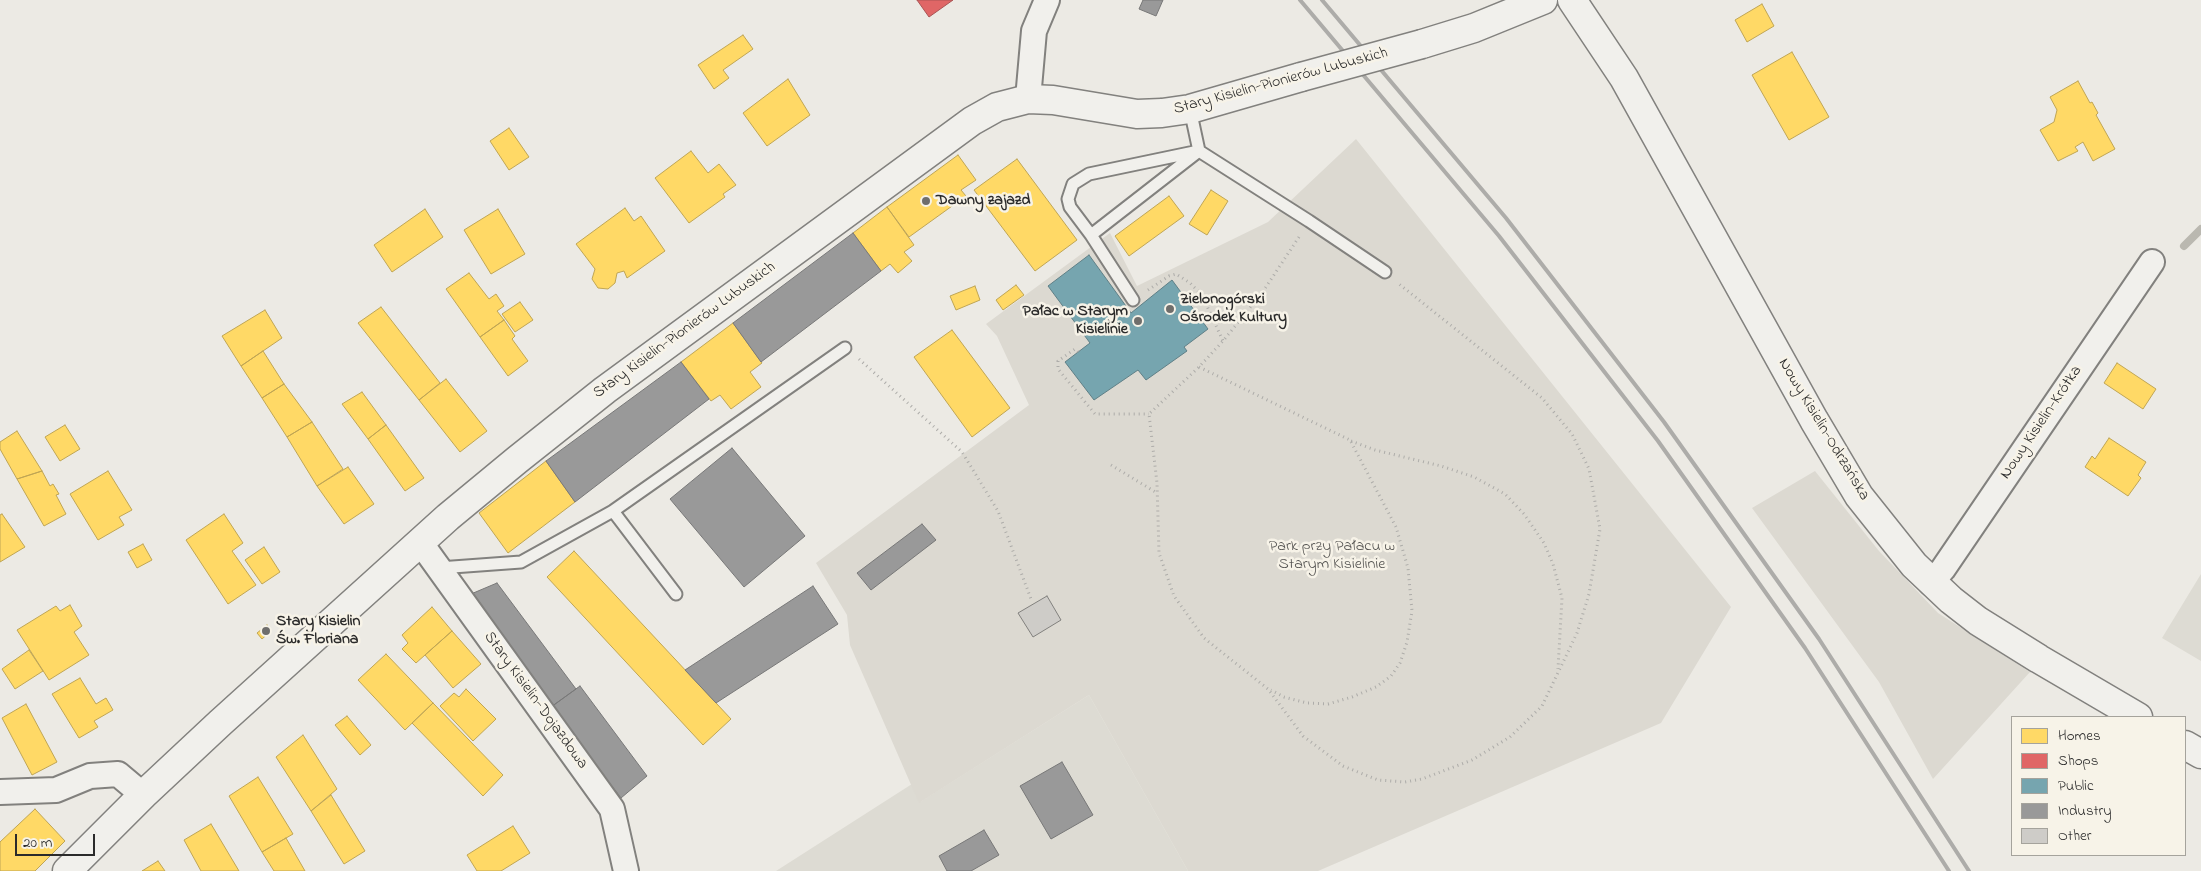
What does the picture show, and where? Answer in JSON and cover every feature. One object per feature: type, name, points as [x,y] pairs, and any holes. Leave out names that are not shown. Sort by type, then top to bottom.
[{"type":"street","points":[[1028,100],[1034,31],[1047,0]]},
{"type":"street","name":"Stary Kisielin-Pionierów Lubuskich","points":[[67,871],[143,795],[420,542],[587,404],[942,141],[986,112],[1011,103],[1028,100],[1052,100],[1137,114],[1190,109],[1474,28],[1543,0]]},
{"type":"street","name":"Nowy Kisielin-Odrzańska","points":[[1572,0],[1624,78],[1814,420],[1859,496],[1931,583],[1978,621],[2136,716]]},
{"type":"street","name":"Nowy Kisielin-Krótka","points":[[1931,583],[1943,569],[2152,262]]},
{"type":"street","name":"Stary Kisielin-Dojazdowa","points":[[420,542],[612,808],[626,871]]},
{"type":"street","points":[[2186,746],[2201,754]]},
{"type":"street","points":[[0,792],[56,790],[90,776],[118,774],[143,795]]},
{"type":"lane","points":[[1190,109],[1199,152]]},
{"type":"lane","points":[[1091,235],[1199,152]]},
{"type":"lane","points":[[1133,300],[1091,235],[1070,207],[1068,199],[1073,184],[1089,174],[1199,152],[1310,221],[1385,272]]},
{"type":"lane","points":[[439,568],[521,562],[613,511],[846,348]]},
{"type":"lane","points":[[613,511],[676,594]]},
{"type":"path","points":[[1078,352],[1075,349],[1058,361],[1058,369],[1095,414],[1150,414],[1223,341],[1262,293],[1310,221]]},
{"type":"path","points":[[1268,689],[1303,736],[1343,766],[1378,780],[1405,782],[1422,779],[1472,760],[1510,737],[1542,706],[1577,633],[1589,594],[1600,530],[1589,469],[1572,434],[1542,398],[1385,272]]},
{"type":"path","points":[[1133,300],[1168,276],[1176,274],[1190,283],[1202,295],[1223,341]]},
{"type":"path","points":[[846,348],[962,452],[998,511],[1031,599]]},
{"type":"path","points":[[1199,367],[1350,440],[1375,450],[1441,466],[1474,477],[1505,494],[1524,514],[1544,543],[1553,564],[1562,598],[1558,670]]},
{"type":"path","points":[[1150,414],[1157,494],[1159,553],[1174,596],[1204,638],[1268,689],[1284,697],[1307,703],[1328,704],[1352,698],[1376,687],[1391,676],[1400,662],[1408,642],[1412,612],[1408,568],[1396,527],[1350,440]]},
{"type":"path","points":[[1111,464],[1157,494]]},
{"type":"shaded area","points":[[2201,574],[2201,661],[2162,638]]},
{"type":"shaded area","points":[[1089,695],[1188,871],[776,871],[912,784],[920,802]]},
{"type":"green space","name":"Park przy Pałacu w Starym Kisielinie","points":[[1356,139],[1731,607],[1661,723],[1318,871],[1188,871],[1089,695],[919,803],[850,645],[847,615],[816,563],[1029,405],[997,336],[986,324],[1110,233],[1137,286],[1268,222]]},
{"type":"green space","points":[[1815,471],[1879,551],[1938,613],[2030,672],[1933,779],[1879,682],[1752,508]]},
{"type":"building: Homes","points":[[1762,4],[1774,26],[1747,42],[1735,20]]},
{"type":"building: Homes","points":[[743,35],[753,49],[723,70],[729,78],[714,89],[698,65]]},
{"type":"building: Homes","points":[[1792,52],[1829,117],[1789,140],[1752,75]]},
{"type":"building: Homes","points":[[788,79],[810,115],[767,146],[743,113]]},
{"type":"building: Homes","points":[[2078,81],[2098,113],[2096,115],[2115,149],[2093,161],[2083,142],[2075,147],[2078,151],[2058,161],[2040,130],[2054,122],[2057,110],[2050,97]]},
{"type":"building: Homes","points":[[509,128],[529,157],[509,170],[490,141]]},
{"type":"building: Homes","points":[[691,151],[708,173],[719,164],[736,185],[723,194],[725,197],[689,223],[655,178]]},
{"type":"building: Homes","name":"Dawny zajazd","points":[[958,155],[976,180],[961,190],[966,196],[909,237],[887,207]]},
{"type":"building: Homes","points":[[1017,159],[1077,240],[1035,271],[974,190]]},
{"type":"building: Homes","points":[[1211,190],[1228,201],[1207,235],[1189,224]]},
{"type":"building: Homes","points":[[1169,196],[1184,216],[1129,256],[1115,236]]},
{"type":"building: Homes","points":[[887,207],[914,245],[904,252],[912,261],[898,273],[890,264],[881,271],[853,233]]},
{"type":"building: Homes","points":[[625,208],[634,221],[641,216],[665,251],[627,278],[624,271],[617,273],[615,283],[608,289],[598,288],[592,279],[595,269],[576,244]]},
{"type":"building: Homes","points":[[425,209],[443,237],[392,272],[374,245]]},
{"type":"building: Homes","points":[[498,209],[525,254],[491,274],[464,230]]},
{"type":"building: Homes","points":[[469,273],[489,299],[496,294],[504,306],[497,311],[504,320],[480,337],[446,289]]},
{"type":"building: Homes","points":[[1016,285],[1024,295],[1003,310],[996,300]]},
{"type":"building: Homes","points":[[975,286],[980,300],[956,310],[950,296]]},
{"type":"building: Homes","points":[[520,302],[533,320],[515,332],[502,314]]},
{"type":"building: Homes","points":[[381,307],[440,383],[419,400],[358,323]]},
{"type":"building: Homes","points":[[265,310],[282,338],[241,366],[222,336]]},
{"type":"building: Homes","points":[[504,320],[515,336],[512,339],[528,361],[508,376],[480,337]]},
{"type":"building: Homes","points":[[733,323],[762,363],[750,372],[761,387],[731,409],[720,395],[711,401],[681,362]]},
{"type":"building: Homes","points":[[952,330],[1010,408],[972,437],[914,357]]},
{"type":"building: Homes","points":[[263,351],[284,384],[262,398],[241,366]]},
{"type":"building: Homes","points":[[2117,363],[2156,389],[2143,409],[2104,383]]},
{"type":"building: Homes","points":[[446,379],[487,431],[460,452],[419,400]]},
{"type":"building: Homes","points":[[284,384],[312,422],[287,437],[262,398]]},
{"type":"building: Homes","points":[[362,392],[386,425],[368,439],[342,404]]},
{"type":"building: Homes","points":[[312,422],[343,469],[317,486],[287,437]]},
{"type":"building: Homes","points":[[65,425],[80,449],[60,461],[45,437]]},
{"type":"building: Homes","points":[[386,425],[424,478],[405,491],[368,439]]},
{"type":"building: Homes","points":[[17,431],[42,471],[17,479],[0,449],[0,442]]},
{"type":"building: Homes","points":[[2109,438],[2146,462],[2138,475],[2141,478],[2128,496],[2085,467],[2092,456],[2095,459]]},
{"type":"building: Homes","points":[[546,461],[575,502],[508,553],[479,513]]},
{"type":"building: Homes","points":[[348,467],[374,504],[344,524],[317,486]]},
{"type":"building: Homes","points":[[42,471],[50,486],[53,484],[59,494],[56,495],[66,514],[44,526],[17,479]]},
{"type":"building: Homes","points":[[108,471],[132,510],[119,517],[124,525],[98,540],[70,494]]},
{"type":"building: Homes","points":[[2,514],[25,547],[0,562],[0,515]]},
{"type":"building: Homes","points":[[224,514],[243,543],[232,551],[256,585],[228,604],[186,540]]},
{"type":"building: Homes","points":[[143,544],[152,560],[137,568],[128,552]]},
{"type":"building: Homes","points":[[264,547],[280,572],[262,584],[245,560]]},
{"type":"building: Homes","points":[[574,551],[731,719],[703,745],[547,577]]},
{"type":"building: Homes","points":[[70,605],[82,626],[74,632],[89,655],[49,680],[17,630],[56,606],[60,611]]},
{"type":"building: Homes","points":[[432,607],[452,631],[416,663],[402,649],[408,643],[402,635]]},
{"type":"building: Homes","points":[[267,625],[271,631],[262,639],[257,633]]},
{"type":"building: Homes","points":[[452,631],[481,664],[453,688],[425,655]]},
{"type":"building: Homes","points":[[29,650],[43,671],[15,689],[2,669]]},
{"type":"building: Homes","points":[[386,654],[433,703],[405,730],[358,680]]},
{"type":"building: Homes","points":[[80,678],[96,704],[106,698],[113,710],[94,721],[98,727],[79,738],[52,694]]},
{"type":"building: Homes","points":[[466,689],[496,719],[473,741],[440,706],[454,693],[459,697]]},
{"type":"building: Homes","points":[[433,703],[503,775],[483,796],[412,723]]},
{"type":"building: Homes","points":[[26,704],[57,762],[32,775],[2,718]]},
{"type":"building: Homes","points":[[347,716],[371,745],[360,755],[335,725]]},
{"type":"building: Homes","points":[[303,735],[337,789],[311,811],[276,757]]},
{"type":"building: Homes","points":[[258,777],[293,834],[262,852],[229,796]]},
{"type":"building: Homes","points":[[331,795],[365,851],[344,864],[311,811]]},
{"type":"building: Homes","points":[[35,809],[65,841],[35,871],[0,871],[0,842]]},
{"type":"building: Homes","points":[[211,824],[239,871],[201,871],[184,840]]},
{"type":"building: Homes","points":[[513,826],[530,853],[501,871],[477,871],[467,855]]},
{"type":"building: Homes","points":[[286,838],[305,871],[274,871],[262,852]]},
{"type":"building: Homes","points":[[158,861],[165,871],[142,871]]},
{"type":"building: Shops","points":[[917,0],[953,0],[929,17]]},
{"type":"building: Public","name":"Pałac w Starym Kisielinie","points":[[1089,255],[1131,313],[1172,280],[1208,329],[1184,347],[1187,351],[1146,380],[1138,370],[1094,400],[1065,362],[1090,343],[1048,286]]},
{"type":"building: Industry","points":[[1143,0],[1163,0],[1156,16],[1139,9]]},
{"type":"building: Industry","points":[[853,233],[881,271],[761,362],[733,323]]},
{"type":"building: Industry","points":[[681,362],[709,399],[575,502],[546,461]]},
{"type":"building: Industry","points":[[732,448],[805,536],[744,587],[670,499]]},
{"type":"building: Industry","points":[[922,524],[936,540],[871,590],[857,573]]},
{"type":"building: Industry","points":[[497,583],[576,689],[551,707],[471,594]]},
{"type":"building: Industry","points":[[813,586],[838,624],[716,703],[685,670]]},
{"type":"building: Industry","points":[[580,686],[647,776],[621,798],[551,707]]},
{"type":"building: Industry","points":[[1062,762],[1093,815],[1051,839],[1020,786]]},
{"type":"building: Industry","points":[[984,830],[999,855],[971,871],[947,871],[939,856]]},
{"type":"building: Other","points":[[1047,596],[1061,620],[1033,637],[1018,613]]},
{"type":"waterway","points":[[2184,246],[2201,229]]},
{"type":"railway","points":[[1300,0],[1499,236],[1658,441],[1805,648],[1949,871]]},
{"type":"railway","points":[[1322,0],[1506,218],[1664,422],[1819,639],[1969,871]]},
{"type":"place","name":"Dawny zajazd","points":[[926,201]]},
{"type":"place","name":"Zielonogórski Ośrodek Kultury","points":[[1170,309]]},
{"type":"place","name":"Pałac w Starym Kisielinie","points":[[1138,321]]},
{"type":"place","name":"Stary Kisielin Św. Floriana","points":[[266,631]]}]
